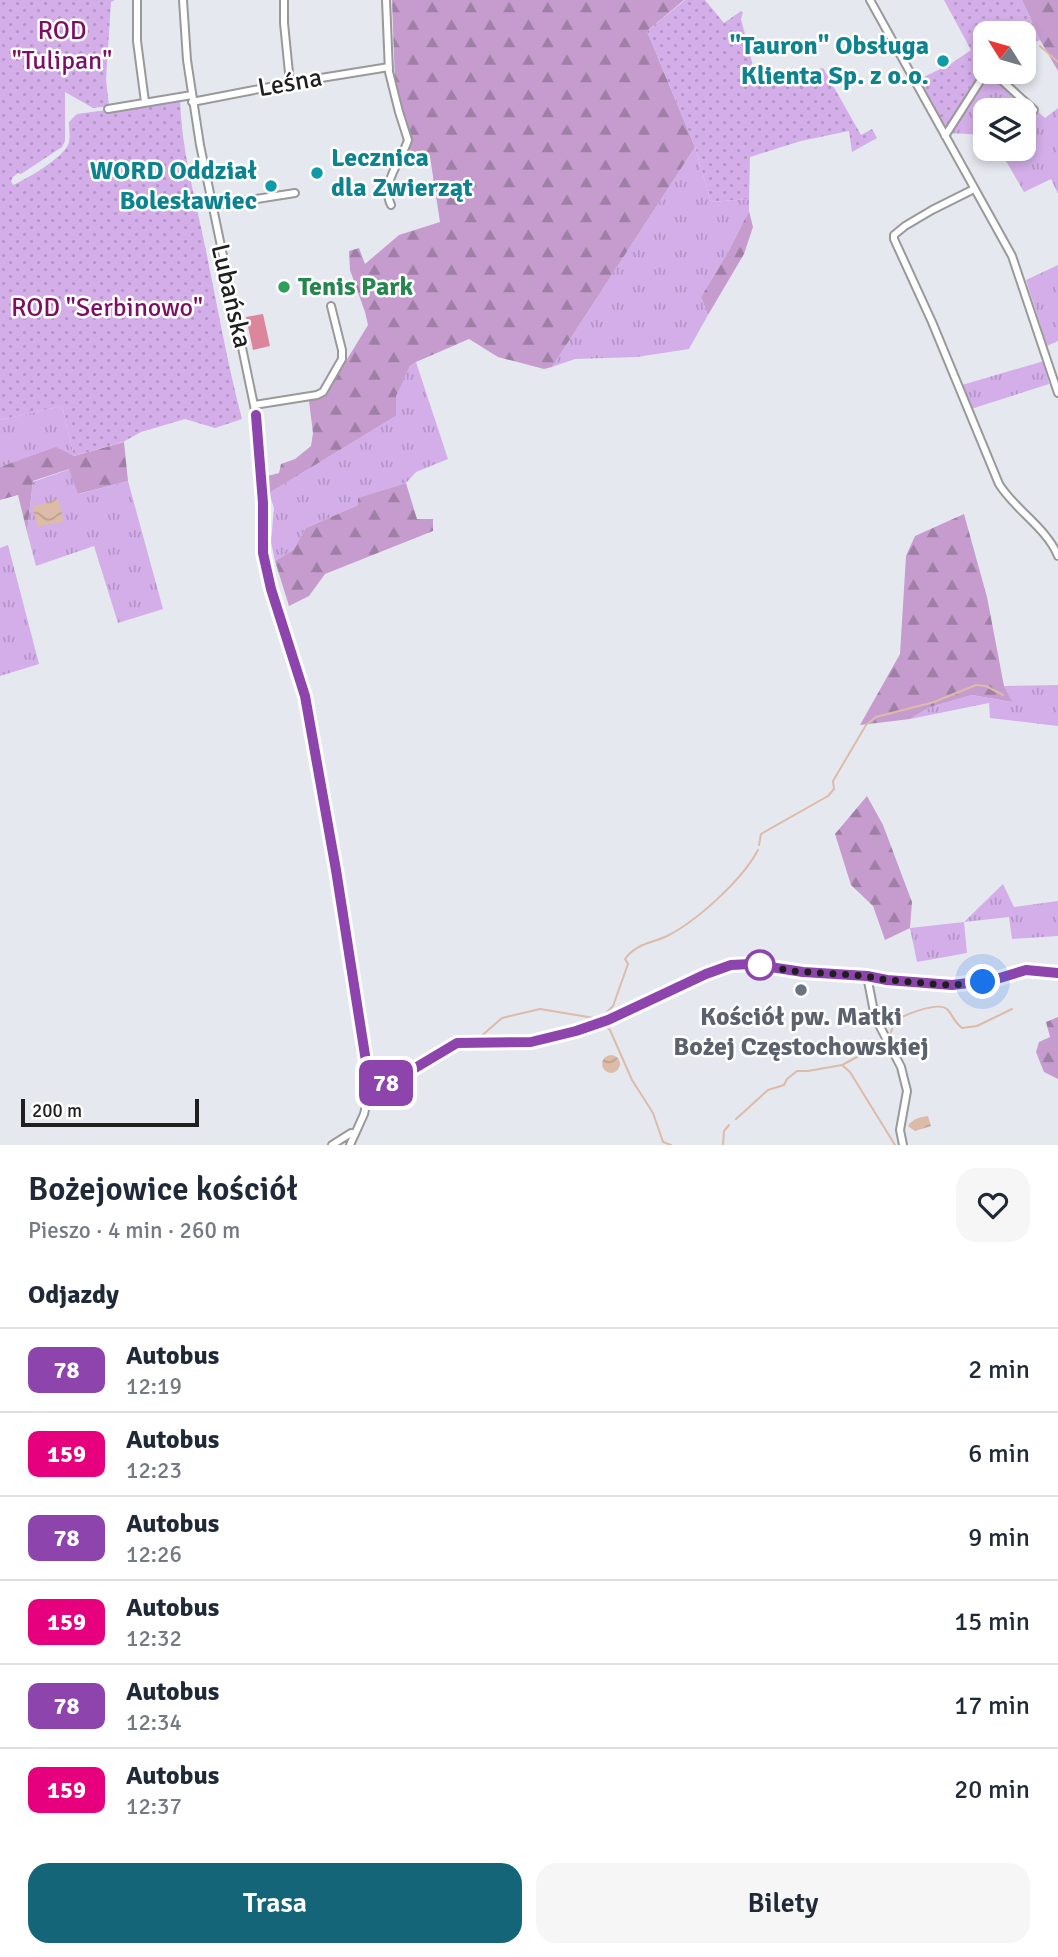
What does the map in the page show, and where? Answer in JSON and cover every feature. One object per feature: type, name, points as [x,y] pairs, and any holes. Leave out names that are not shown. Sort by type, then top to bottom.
[{"type":"street","points":[[137,0],[137,41],[145,102]]},
{"type":"street","name":"Lubańska","points":[[183,0],[192,98],[211,206],[256,415],[263,503],[263,553],[271,589],[305,696],[370,1087]]},
{"type":"street","points":[[284,0],[290,83]]},
{"type":"street","points":[[386,0],[389,67],[408,140],[391,179],[388,198],[391,205]]},
{"type":"street","points":[[870,0],[1012,256],[1058,393]]},
{"type":"street","name":"Leśna","points":[[192,98],[389,67]]},
{"type":"street","points":[[945,135],[978,84]]},
{"type":"street","points":[[1006,84],[1021,98]]},
{"type":"street","points":[[108,109],[145,102],[192,98]]},
{"type":"street","points":[[974,189],[905,226],[894,235],[894,239],[932,322],[999,484],[1050,542],[1058,556]]},
{"type":"street","points":[[211,206],[295,193]]},
{"type":"street","points":[[254,405],[323,392],[342,359],[331,306]]},
{"type":"street","points":[[350,1145],[368,1102],[370,1087],[395,1080],[457,1043],[531,1042],[576,1031],[608,1020],[727,966],[751,964],[803,972],[952,985],[993,980],[1026,970],[1058,973]]},
{"type":"street","points":[[867,976],[875,1017],[901,1067],[907,1091],[900,1130],[903,1145]]},
{"type":"street","points":[[332,1145],[351,1133],[355,1134]]},
{"type":"green space","name":"ROD \"Serbinowo\"","points":[[0,0],[115,0],[111,2],[106,79],[109,106],[93,108],[65,92],[65,141],[62,147],[21,174],[18,173],[11,181],[13,185],[44,168],[59,156],[68,145],[69,122],[77,114],[180,98],[189,172],[242,419],[215,428],[185,419],[141,432],[123,442],[74,456],[62,406],[0,420]]},
{"type":"green space","points":[[392,0],[684,0],[647,31],[695,147],[552,367],[544,369],[498,357],[469,339],[416,362],[410,366],[396,396],[396,416],[269,493],[264,477],[279,473],[281,464],[295,459],[311,446],[313,433],[309,401],[324,397],[368,325],[350,270],[349,251],[359,248],[365,264],[399,235],[440,222],[430,157],[408,160],[395,84]]},
{"type":"green space","points":[[685,0],[705,0],[724,23],[743,12],[741,19],[754,82],[823,68],[861,135],[872,129],[877,138],[852,152],[849,131],[801,141],[750,157],[749,199],[711,202],[695,147],[647,31]]},
{"type":"green space","points":[[944,0],[1022,0],[1031,21],[973,21],[974,84],[945,130],[918,80],[971,50]]},
{"type":"green space","points":[[1022,0],[1058,0],[1058,71],[1036,31],[1036,21],[1031,21]]},
{"type":"green space","points":[[980,84],[1007,84],[1022,98],[973,98],[973,134],[949,133]]},
{"type":"green space","points":[[1058,108],[1058,194],[1051,179],[1024,192],[1006,161],[1036,161],[1036,110],[1045,118]]},
{"type":"green space","points":[[695,147],[711,202],[749,199],[749,211],[701,297],[708,315],[689,349],[637,357],[575,359],[552,367]]},
{"type":"green space","points":[[749,211],[753,227],[744,254],[708,315],[701,297]]},
{"type":"green space","points":[[1058,265],[1058,341],[1047,346],[1026,280]]},
{"type":"green space","points":[[1044,361],[1049,384],[971,409],[962,385]]},
{"type":"green space","points":[[416,362],[448,459],[416,472],[406,483],[359,498],[358,505],[306,528],[293,550],[275,561],[271,542],[274,508],[269,493],[396,416],[395,396],[410,366]]},
{"type":"green space","points":[[62,406],[74,456],[56,448],[0,467],[0,420]]},
{"type":"green space","points":[[124,442],[128,481],[78,494],[69,469],[33,481],[27,532],[18,495],[0,500],[0,467],[56,447],[74,456]]},
{"type":"green space","points":[[70,469],[79,494],[128,481],[163,609],[118,623],[94,546],[36,566],[27,532],[33,482]]},
{"type":"green space","points":[[406,483],[417,519],[433,519],[433,531],[325,574],[309,596],[289,606],[275,561],[293,550],[306,528],[358,505],[358,498]]},
{"type":"green space","points":[[964,514],[987,597],[1004,686],[1012,702],[972,695],[930,707],[910,719],[860,725],[900,654],[906,556],[915,536]]},
{"type":"green space","points":[[8,545],[39,664],[0,676],[0,548]]},
{"type":"green space","points":[[1058,685],[1058,726],[990,718],[989,703],[910,719],[930,707],[972,695],[1011,702],[1004,686]]},
{"type":"green space","points":[[867,796],[883,825],[912,902],[910,928],[885,940],[873,906],[851,885],[835,834]]},
{"type":"green space","points":[[1003,884],[1014,907],[1058,901],[1058,936],[1012,939],[1009,917],[964,922]]},
{"type":"green space","points":[[964,922],[967,953],[917,962],[910,928]]},
{"type":"green space","points":[[1058,1017],[1058,1079],[1044,1072],[1036,1052],[1039,1042],[1050,1037],[1046,1022]]},
{"type":"shaded area","points":[[263,314],[270,346],[253,350],[246,317]]},
{"type":"water","points":[[58,499],[64,521],[38,527],[32,507]]},
{"type":"water","points":[[607,1055],[615,1055],[620,1064],[618,1071],[607,1073],[602,1068],[602,1060]]},
{"type":"water","points":[[928,1116],[931,1126],[915,1131],[908,1126],[916,1119]]},
{"type":"waterway","points":[[1040,46],[1058,62]]},
{"type":"waterway","points":[[759,845],[761,834],[828,796],[834,789],[833,781],[866,725],[876,717],[934,702],[976,685],[986,686],[1003,695]]},
{"type":"waterway","points":[[479,1038],[502,1018],[540,1009],[600,1019],[613,1006],[628,964],[625,959],[639,947],[667,936],[705,910],[741,874],[758,850]]},
{"type":"waterway","points":[[889,1038],[895,1020],[930,1007],[944,1007],[962,1028],[977,1026],[1012,1009]]},
{"type":"waterway","points":[[604,1025],[610,1030],[632,1080],[653,1113],[663,1142],[671,1145]]},
{"type":"waterway","points":[[844,1064],[883,1043]]},
{"type":"waterway","points":[[736,1119],[768,1090],[784,1085],[797,1071],[842,1065],[850,1072],[895,1145]]},
{"type":"waterway","points":[[723,1145],[724,1131],[729,1125]]},
{"type":"bus line","name":"78","points":[[256,415],[263,503],[263,553],[271,589],[305,696],[370,1087],[395,1080],[457,1043],[531,1042],[576,1031],[599,1024],[731,965],[751,964],[803,972],[952,985],[993,980],[1026,970],[1058,973]]},
{"type":"place","name":"\"Tauron\" Obsługa Klienta Sp. z o.o.","points":[[943,61]]},
{"type":"place","name":"Lecznica dla Zwierząt","points":[[317,173]]},
{"type":"place","name":"WORD Oddział Bolesławiec","points":[[271,186]]},
{"type":"place","name":"Tenis Park","points":[[284,287]]},
{"type":"place","name":"Kościół pw. Matki Bożej Częstochowskiej","points":[[801,990]]},
{"type":"route","points":[[760,965],[792,971],[934,984],[983,982]]},
{"type":"park label","name":"ROD \"Tulipan\"","points":[[62,46]]}]
